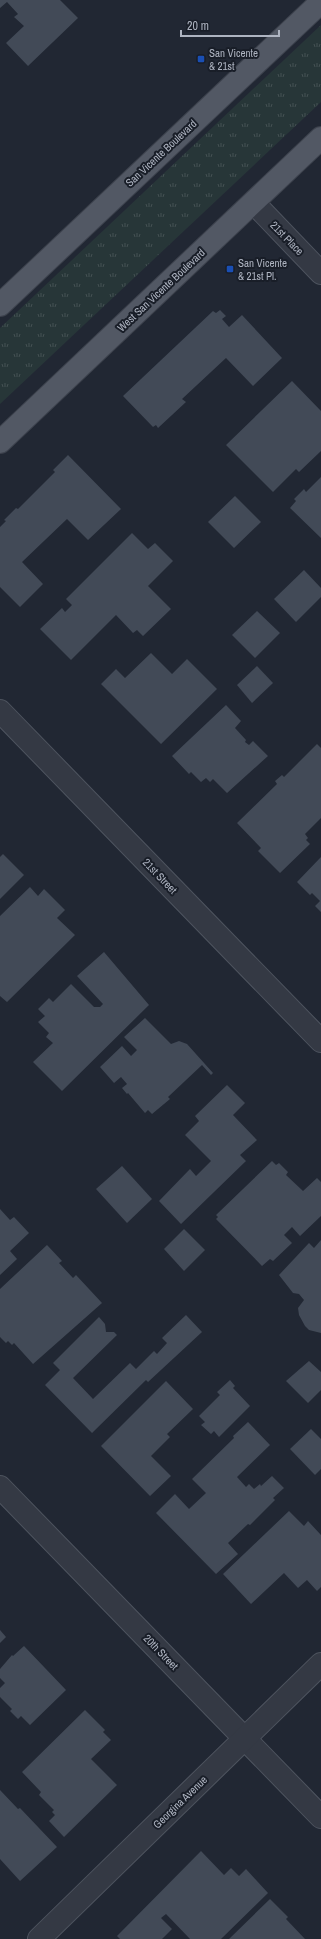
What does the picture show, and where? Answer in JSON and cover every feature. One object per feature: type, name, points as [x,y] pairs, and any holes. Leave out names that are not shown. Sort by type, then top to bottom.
[{"type":"main road","name":"San Vicente Boulevard","points":[[0,304],[321,2]]},
{"type":"main road","name":"West San Vicente Boulevard","points":[[0,442],[321,138]]},
{"type":"street","name":"21st Place","points":[[254,203],[321,273]]},
{"type":"street","name":"21st Street","points":[[0,711],[321,1041]]},
{"type":"street","name":"20th Street","points":[[0,1487],[321,1816]]},
{"type":"street","name":"Georgina Avenue","points":[[39,1939],[321,1664]]},
{"type":"green space","points":[[321,25],[321,102],[0,404],[0,328]]},
{"type":"building","points":[[0,0],[60,0],[78,18],[28,66],[6,43],[24,26],[14,17],[18,14],[7,2],[0,8]]},
{"type":"building","points":[[220,310],[226,316],[222,319],[229,327],[242,315],[282,358],[253,386],[226,358],[182,399],[186,402],[158,428],[156,425],[153,427],[123,396],[213,311],[216,313]]},
{"type":"building","points":[[292,381],[321,411],[321,451],[299,472],[296,469],[273,492],[226,445]]},
{"type":"building","points":[[68,455],[121,509],[88,540],[67,519],[22,562],[43,584],[20,607],[0,587],[0,527],[6,521],[4,520],[16,508],[18,509],[55,472],[53,470]]},
{"type":"building","points":[[321,477],[321,538],[290,508],[296,501],[294,499],[304,489],[306,492]]},
{"type":"building","points":[[235,496],[261,522],[234,548],[208,522]]},
{"type":"building","points":[[132,533],[148,549],[155,543],[173,561],[148,586],[171,609],[143,636],[137,630],[133,633],[116,615],[71,660],[40,629],[62,608],[65,612],[72,605],[66,599]]},
{"type":"building","points":[[304,570],[321,588],[321,597],[296,622],[274,599]]},
{"type":"building","points":[[257,611],[280,633],[255,658],[232,635]]},
{"type":"building","points":[[151,653],[172,674],[187,659],[217,689],[161,744],[101,684],[116,669],[125,678]]},
{"type":"building","points":[[257,666],[273,683],[252,703],[237,685]]},
{"type":"building","points":[[226,705],[241,721],[235,728],[246,740],[245,742],[249,745],[253,741],[268,756],[227,793],[213,779],[210,782],[206,778],[201,782],[191,772],[189,774],[172,756]]},
{"type":"building","points":[[317,744],[321,748],[321,818],[305,834],[308,838],[306,840],[310,844],[280,873],[258,851],[261,848],[237,823],[277,784],[275,781],[282,775],[284,777]]},
{"type":"building","points":[[3,854],[24,875],[0,899],[0,857]]},
{"type":"building","points":[[321,857],[321,912],[315,906],[320,901],[312,893],[310,895],[297,882]]},
{"type":"building","points":[[30,887],[38,896],[44,889],[65,910],[57,918],[75,935],[7,1002],[0,996],[0,916]]},
{"type":"building","points":[[104,952],[149,1005],[62,1091],[33,1062],[53,1043],[46,1037],[49,1033],[38,1022],[45,1016],[38,1009],[49,998],[53,1002],[71,984],[94,1007],[100,1007],[103,1004],[77,976]]},
{"type":"building","points":[[145,1018],[171,1044],[179,1041],[187,1044],[213,1073],[211,1075],[202,1065],[168,1097],[170,1099],[152,1114],[148,1110],[145,1113],[128,1093],[127,1094],[122,1088],[127,1084],[121,1077],[114,1083],[100,1067],[122,1046],[131,1056],[137,1050],[124,1037]]},
{"type":"building","points":[[227,1085],[245,1103],[233,1115],[257,1140],[240,1155],[246,1161],[181,1224],[159,1201],[190,1169],[196,1176],[211,1161],[185,1135],[199,1121],[195,1116]]},
{"type":"building","points":[[272,1161],[276,1165],[279,1163],[288,1172],[286,1175],[303,1191],[317,1178],[321,1182],[321,1216],[300,1236],[292,1227],[284,1235],[292,1243],[273,1261],[270,1259],[262,1266],[216,1219],[218,1217],[216,1215]]},
{"type":"building","points":[[122,1166],[152,1199],[127,1223],[96,1189]]},
{"type":"building","points":[[0,1209],[10,1220],[14,1217],[29,1233],[10,1251],[17,1259],[0,1275]]},
{"type":"building","points":[[184,1229],[205,1250],[184,1271],[164,1249]]},
{"type":"building","points":[[321,1240],[321,1333],[309,1330],[305,1326],[299,1315],[298,1308],[304,1300],[299,1294],[293,1293],[279,1275],[309,1243],[314,1248]]},
{"type":"building","points":[[47,1245],[62,1261],[59,1263],[73,1278],[76,1275],[102,1303],[33,1364],[14,1343],[12,1345],[8,1341],[6,1343],[0,1337],[0,1289]]},
{"type":"building","points":[[186,1315],[202,1332],[148,1382],[146,1380],[92,1433],[45,1385],[60,1370],[53,1363],[99,1317],[105,1324],[106,1332],[114,1332],[117,1335],[73,1378],[93,1399],[130,1363],[136,1369],[154,1351],[157,1354],[167,1343],[162,1338]]},
{"type":"building","points":[[309,1361],[321,1372],[321,1390],[308,1403],[286,1381]]},
{"type":"building","points":[[230,1380],[235,1386],[233,1388],[250,1406],[219,1437],[214,1431],[211,1434],[201,1425],[205,1422],[199,1416],[220,1395],[217,1392]]},
{"type":"building","points":[[166,1381],[193,1409],[167,1434],[170,1437],[151,1456],[171,1476],[150,1496],[101,1446]]},
{"type":"building","points":[[248,1422],[270,1445],[237,1477],[246,1487],[249,1484],[254,1489],[260,1484],[261,1486],[272,1476],[284,1488],[273,1498],[275,1500],[250,1525],[248,1524],[228,1543],[238,1554],[216,1574],[156,1513],[175,1494],[189,1509],[206,1493],[192,1479],[234,1438],[233,1436]]},
{"type":"building","points":[[311,1429],[321,1439],[321,1469],[315,1475],[290,1449]]},
{"type":"building","points":[[289,1511],[304,1526],[308,1521],[321,1535],[321,1587],[317,1591],[307,1580],[298,1588],[284,1573],[251,1604],[223,1574]]},
{"type":"building","points":[[0,1630],[6,1637],[0,1643]]},
{"type":"building","points":[[24,1646],[66,1690],[30,1725],[21,1716],[18,1719],[10,1711],[12,1709],[0,1697],[0,1688],[5,1683],[0,1678],[0,1669],[12,1655],[13,1656]]},
{"type":"building","points":[[85,1710],[105,1730],[103,1732],[111,1740],[91,1759],[117,1785],[64,1837],[49,1821],[55,1815],[52,1812],[54,1810],[39,1795],[41,1792],[22,1772]]},
{"type":"building","points":[[0,1790],[18,1809],[20,1808],[57,1847],[20,1881],[0,1859]]},
{"type":"building","points":[[201,1851],[224,1875],[231,1868],[239,1876],[246,1869],[268,1893],[221,1939],[190,1939],[166,1914],[161,1918],[172,1929],[162,1939],[120,1939],[117,1936]]},
{"type":"building","points":[[270,1899],[288,1917],[286,1919],[305,1939],[229,1939]]},
{"type":"place","name":"San Vicente & 21st","points":[[201,59]]},
{"type":"place","name":"San Vicente & 21st Pl.","points":[[230,269]]}]
